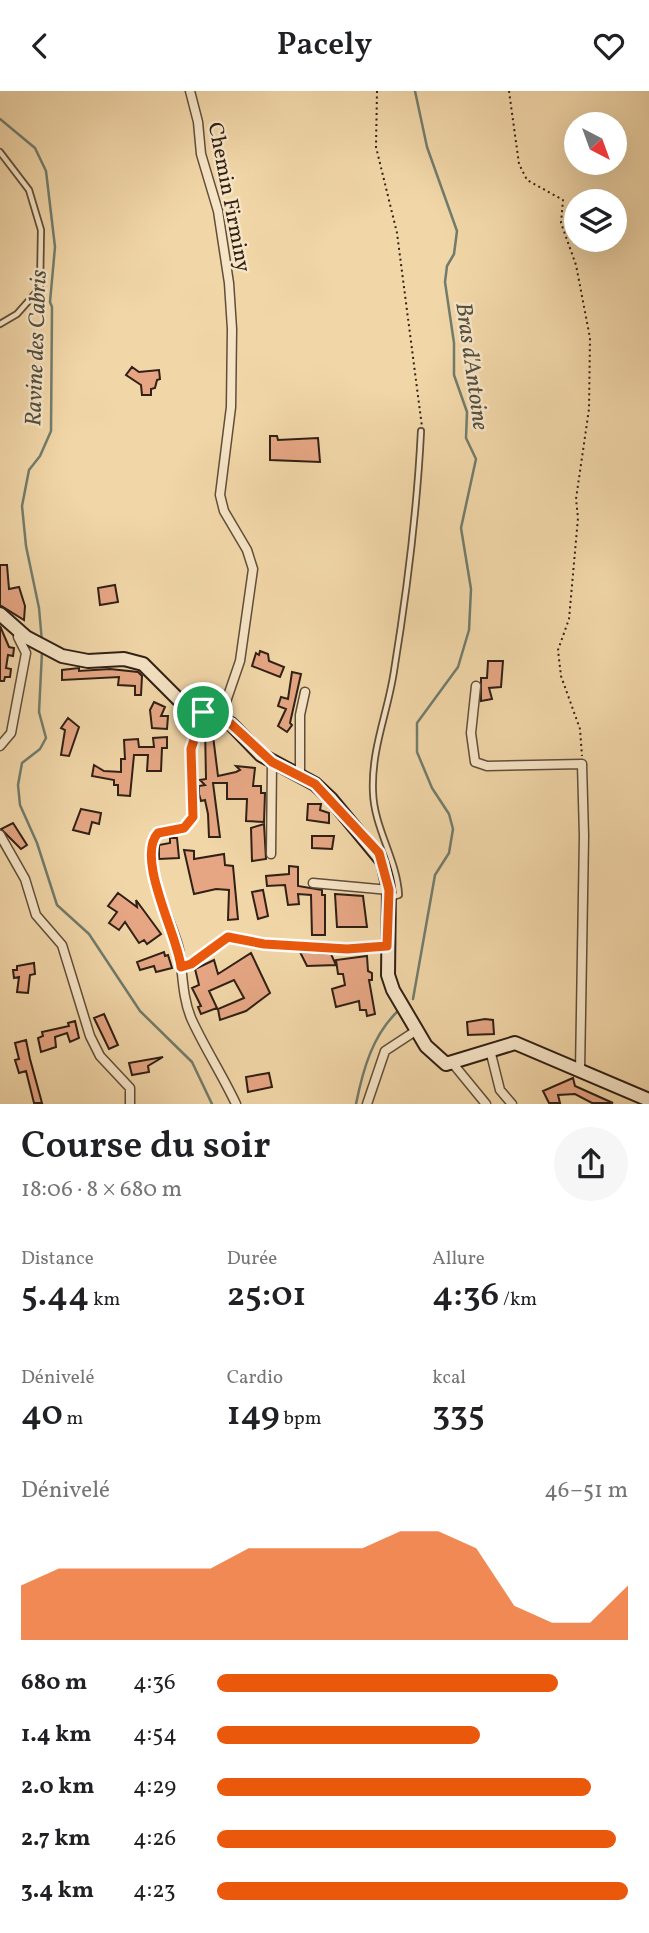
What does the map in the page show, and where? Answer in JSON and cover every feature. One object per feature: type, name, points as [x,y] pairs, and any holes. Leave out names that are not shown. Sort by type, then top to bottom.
[{"type":"main road","points":[[0,614],[23,634],[47,649],[74,659],[135,660],[148,668],[178,699],[231,724],[272,762],[315,784],[331,799],[379,853],[389,894],[388,975],[393,990],[426,1046],[446,1064],[514,1043],[649,1100]]},
{"type":"street","name":"Chemin Firminy","points":[[190,91],[198,122],[201,154],[218,211],[230,295],[230,407],[220,495],[224,511],[247,550],[253,569],[240,661],[220,719]]},
{"type":"street","points":[[0,746],[11,733],[26,653],[18,637],[23,634]]},
{"type":"street","points":[[476,686],[471,733],[475,762],[487,766],[582,764],[584,836],[580,1071]]},
{"type":"street","points":[[300,777],[300,715],[305,692]]},
{"type":"street","points":[[203,712],[191,749],[193,817],[184,828],[158,833],[152,846],[159,901],[179,947],[191,1017],[236,1104]]},
{"type":"street","points":[[271,854],[272,762]]},
{"type":"street","points":[[0,835],[25,879],[36,915],[62,945],[90,1036],[100,1056],[130,1089],[130,1104]]},
{"type":"street","points":[[313,883],[389,894]]},
{"type":"street","points":[[181,967],[191,964],[228,937],[264,944],[347,949],[387,946]]},
{"type":"street","points":[[367,1104],[385,1051],[417,1030]]},
{"type":"street","points":[[490,1050],[500,1090],[512,1104]]},
{"type":"street","points":[[446,1064],[454,1065],[486,1104]]},
{"type":"lane","points":[[0,152],[29,190],[41,230],[40,288],[17,314],[0,324]]},
{"type":"lane","points":[[389,894],[399,895],[398,879],[375,810],[373,791],[377,740],[394,674],[406,602],[418,510],[421,431]]},
{"type":"path","points":[[377,91],[376,147],[397,233],[418,377],[421,431]]},
{"type":"path","points":[[509,91],[519,164],[527,180],[563,200],[561,223],[576,265],[590,338],[589,409],[576,499],[578,518],[569,619],[558,650],[561,676],[580,729],[582,764]]},
{"type":"building","points":[[132,367],[139,372],[159,370],[160,379],[157,380],[155,388],[151,389],[151,395],[142,395],[141,385],[126,375]]},
{"type":"building","points":[[270,436],[277,436],[278,440],[318,438],[320,462],[270,460]]},
{"type":"building","points":[[0,565],[7,565],[9,589],[19,587],[25,606],[24,620],[0,605]]},
{"type":"building","points":[[115,585],[118,602],[100,605],[98,588]]},
{"type":"building","points":[[0,626],[9,647],[14,648],[13,656],[8,655],[6,668],[11,669],[10,677],[5,677],[4,681],[0,681]]},
{"type":"building","points":[[260,651],[268,654],[269,661],[284,667],[280,677],[252,666],[256,653],[259,655]]},
{"type":"building","points":[[488,661],[503,661],[501,687],[489,688],[492,699],[481,701],[481,678],[487,678]]},
{"type":"building","points":[[79,668],[79,671],[110,669],[138,672],[142,676],[141,695],[135,695],[135,686],[118,685],[119,677],[62,680],[62,670]]},
{"type":"building","points":[[292,672],[301,674],[290,723],[292,725],[287,732],[278,726],[286,709],[278,706],[281,697],[288,699]]},
{"type":"building","points":[[154,702],[165,707],[161,716],[168,716],[167,729],[152,728],[150,710]]},
{"type":"building","points":[[68,718],[79,727],[69,756],[61,755],[65,730],[61,728]]},
{"type":"building","points":[[205,727],[212,728],[218,776],[240,770],[236,766],[255,768],[253,786],[261,786],[261,793],[265,793],[264,822],[246,821],[247,799],[227,799],[227,783],[213,783],[220,837],[209,837],[205,800],[201,801],[199,794],[199,786],[205,785],[200,780],[206,779]]},
{"type":"building","points":[[167,737],[167,748],[162,748],[161,771],[147,771],[148,755],[134,755],[130,796],[118,795],[118,785],[114,785],[114,780],[92,776],[94,765],[104,771],[121,772],[121,759],[125,759],[124,740],[138,739],[139,747],[154,747],[153,738]]},
{"type":"building","points":[[308,804],[321,804],[320,810],[329,813],[329,823],[307,820]]},
{"type":"building","points":[[81,809],[101,813],[99,824],[92,822],[89,834],[73,830]]},
{"type":"building","points":[[13,823],[27,845],[21,849],[1,829]]},
{"type":"building","points":[[264,824],[266,859],[252,861],[251,828]]},
{"type":"building","points":[[312,836],[334,836],[332,849],[312,848]]},
{"type":"building","points":[[170,838],[177,838],[179,858],[159,859],[159,845],[170,843]]},
{"type":"building","points":[[184,850],[194,851],[194,859],[224,854],[225,865],[233,866],[238,919],[228,920],[229,890],[216,889],[194,894]]},
{"type":"building","points":[[289,866],[298,867],[298,886],[322,890],[322,895],[325,895],[325,935],[312,935],[311,895],[298,894],[299,904],[288,905],[285,885],[267,886],[266,876],[289,874]]},
{"type":"building","points":[[263,890],[268,916],[258,919],[252,892]]},
{"type":"building","points":[[118,893],[137,907],[136,900],[161,934],[147,944],[144,940],[139,943],[125,922],[119,930],[109,923],[117,912],[108,906]]},
{"type":"building","points":[[335,894],[363,896],[367,927],[337,927]]},
{"type":"building","points":[[164,952],[165,956],[168,955],[172,968],[156,972],[154,966],[140,970],[137,962]]},
{"type":"building","points":[[300,952],[331,954],[336,965],[307,966]]},
{"type":"building","points":[[251,953],[270,993],[246,1011],[220,1020],[218,1009],[244,998],[234,980],[209,991],[217,1008],[201,1014],[198,1007],[201,1006],[192,988],[199,985],[195,969],[214,960],[218,974]]},
{"type":"building","points":[[367,956],[368,971],[372,973],[372,980],[369,980],[375,1014],[367,1016],[366,1010],[360,1010],[359,1001],[336,1007],[332,989],[345,985],[343,974],[338,974],[336,960]]},
{"type":"building","points":[[34,963],[35,974],[30,975],[28,993],[17,992],[19,977],[14,978],[13,970],[17,970],[17,966]]},
{"type":"building","points":[[104,1014],[118,1045],[109,1049],[94,1018]]},
{"type":"building","points":[[493,1020],[494,1034],[468,1035],[467,1022]]},
{"type":"building","points":[[75,1021],[79,1038],[70,1042],[67,1033],[55,1037],[56,1047],[41,1052],[38,1038],[43,1036],[42,1032],[69,1026],[68,1023]]},
{"type":"building","points":[[26,1040],[42,1103],[34,1103],[26,1071],[19,1073],[15,1060],[19,1059],[15,1043]]},
{"type":"building","points":[[163,1057],[148,1066],[149,1072],[132,1075],[129,1063]]},
{"type":"building","points":[[269,1073],[272,1087],[248,1092],[246,1077]]},
{"type":"building","points":[[573,1078],[575,1086],[613,1103],[592,1103],[575,1094],[558,1095],[560,1103],[549,1103],[543,1091]]},
{"type":"waterway","name":"Bras d'Antoine","points":[[413,999],[435,875],[449,853],[453,829],[449,814],[432,788],[417,752],[417,723],[458,667],[469,630],[471,589],[461,528],[476,459],[466,438],[467,412],[454,375],[454,343],[445,282],[447,266],[454,254],[457,231],[427,147],[415,91]]},
{"type":"waterway","name":"Ravine des Cabris","points":[[0,119],[35,148],[46,171],[55,247],[50,302],[51,431],[40,456],[29,470],[22,506],[42,642]]},
{"type":"waterway","name":"Ravine des Cabris","points":[[42,652],[39,712],[46,738],[40,749],[22,763],[18,785],[20,805],[37,843],[57,905],[89,934],[140,1011],[192,1062],[212,1104]]},
{"type":"waterway","name":"Bras d'Antoine","points":[[356,1104],[370,1053],[382,1030],[399,1010]]},
{"type":"route","points":[[203,712],[231,724],[261,755],[281,769],[315,784],[379,853],[389,890],[387,946],[347,949],[264,944],[228,937],[191,964],[181,967],[179,947],[155,885],[152,846],[158,833],[165,829],[184,828],[193,817],[191,749],[203,712]]}]
